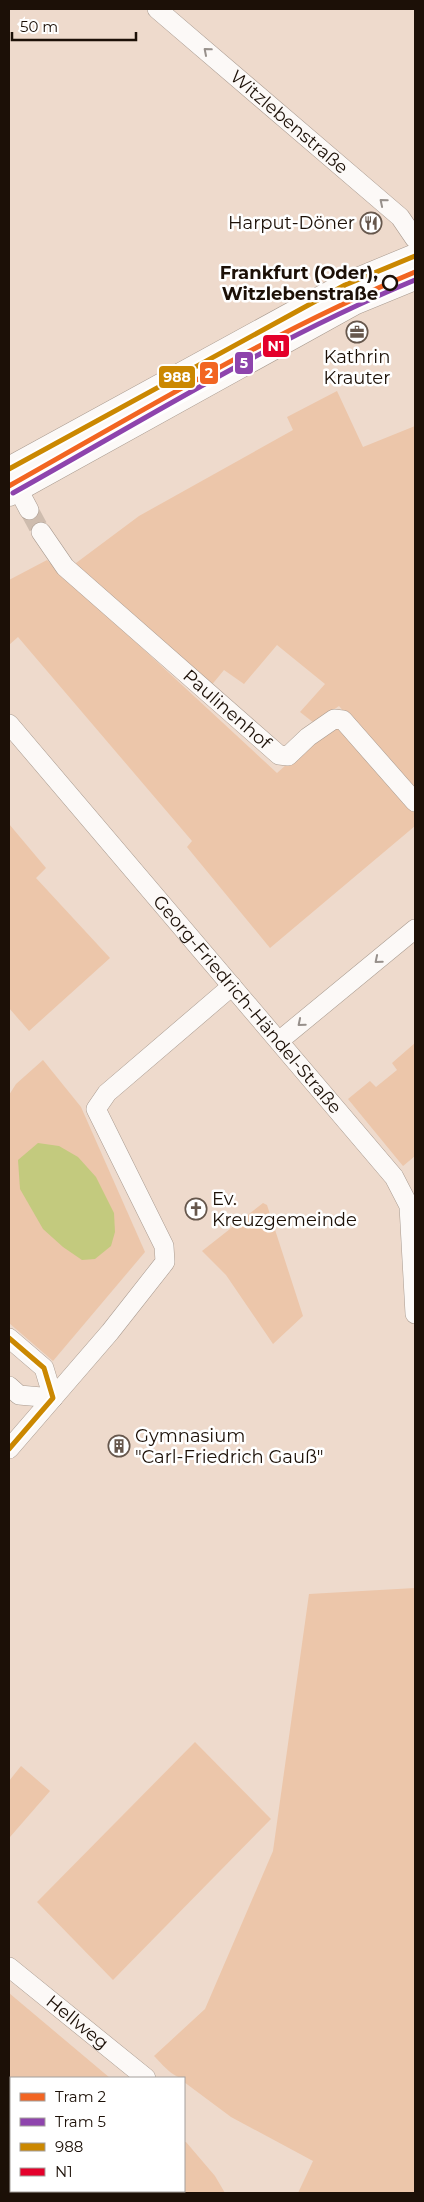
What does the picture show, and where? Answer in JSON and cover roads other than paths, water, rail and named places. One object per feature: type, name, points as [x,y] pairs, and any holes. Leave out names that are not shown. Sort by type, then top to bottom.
[{"type":"street","name":"Witzlebenstraße","points":[[157,9],[400,217],[415,239]]},
{"type":"street","points":[[11,481],[345,285],[415,256]]},
{"type":"street","points":[[11,481],[354,302],[415,278]]},
{"type":"street","points":[[11,481],[29,510]]},
{"type":"street","name":"Paulinenhof","points":[[41,532],[65,567],[279,755],[288,756],[308,737],[334,719],[343,720],[415,802]]},
{"type":"street","name":"Georg-Friedrich-Händel-Straße","points":[[9,724],[394,1177],[409,1206],[415,1314]]},
{"type":"street","points":[[279,1041],[415,928]]},
{"type":"street","points":[[9,1449],[110,1332],[165,1262],[164,1246],[96,1109],[107,1093],[232,986]]},
{"type":"street","points":[[9,1338],[44,1368],[53,1398]]},
{"type":"street","points":[[9,1386],[19,1395],[53,1398]]},
{"type":"street","name":"Hellweg","points":[[9,1966],[145,2077]]},
{"type":"tunnel","points":[[29,510],[41,532]]},
{"type":"tram line","name":"2","points":[[9,486],[260,346],[363,295],[415,272]]},
{"type":"tram line","name":"5","points":[[13,493],[261,353],[312,327],[415,280]]},
{"type":"place","name":"Harput-Döner","points":[[371,223]]},
{"type":"place","name":"Frankfurt (Oder), Witzlebenstraße","points":[[390,283]]},
{"type":"place","name":"Kathrin Krauter","points":[[357,332]]},
{"type":"place","name":"Ev. Kreuzgemeinde","points":[[196,1209]]},
{"type":"place","name":"Gymnasium \"Carl-Friedrich Gauß\"","points":[[119,1446]]}]
